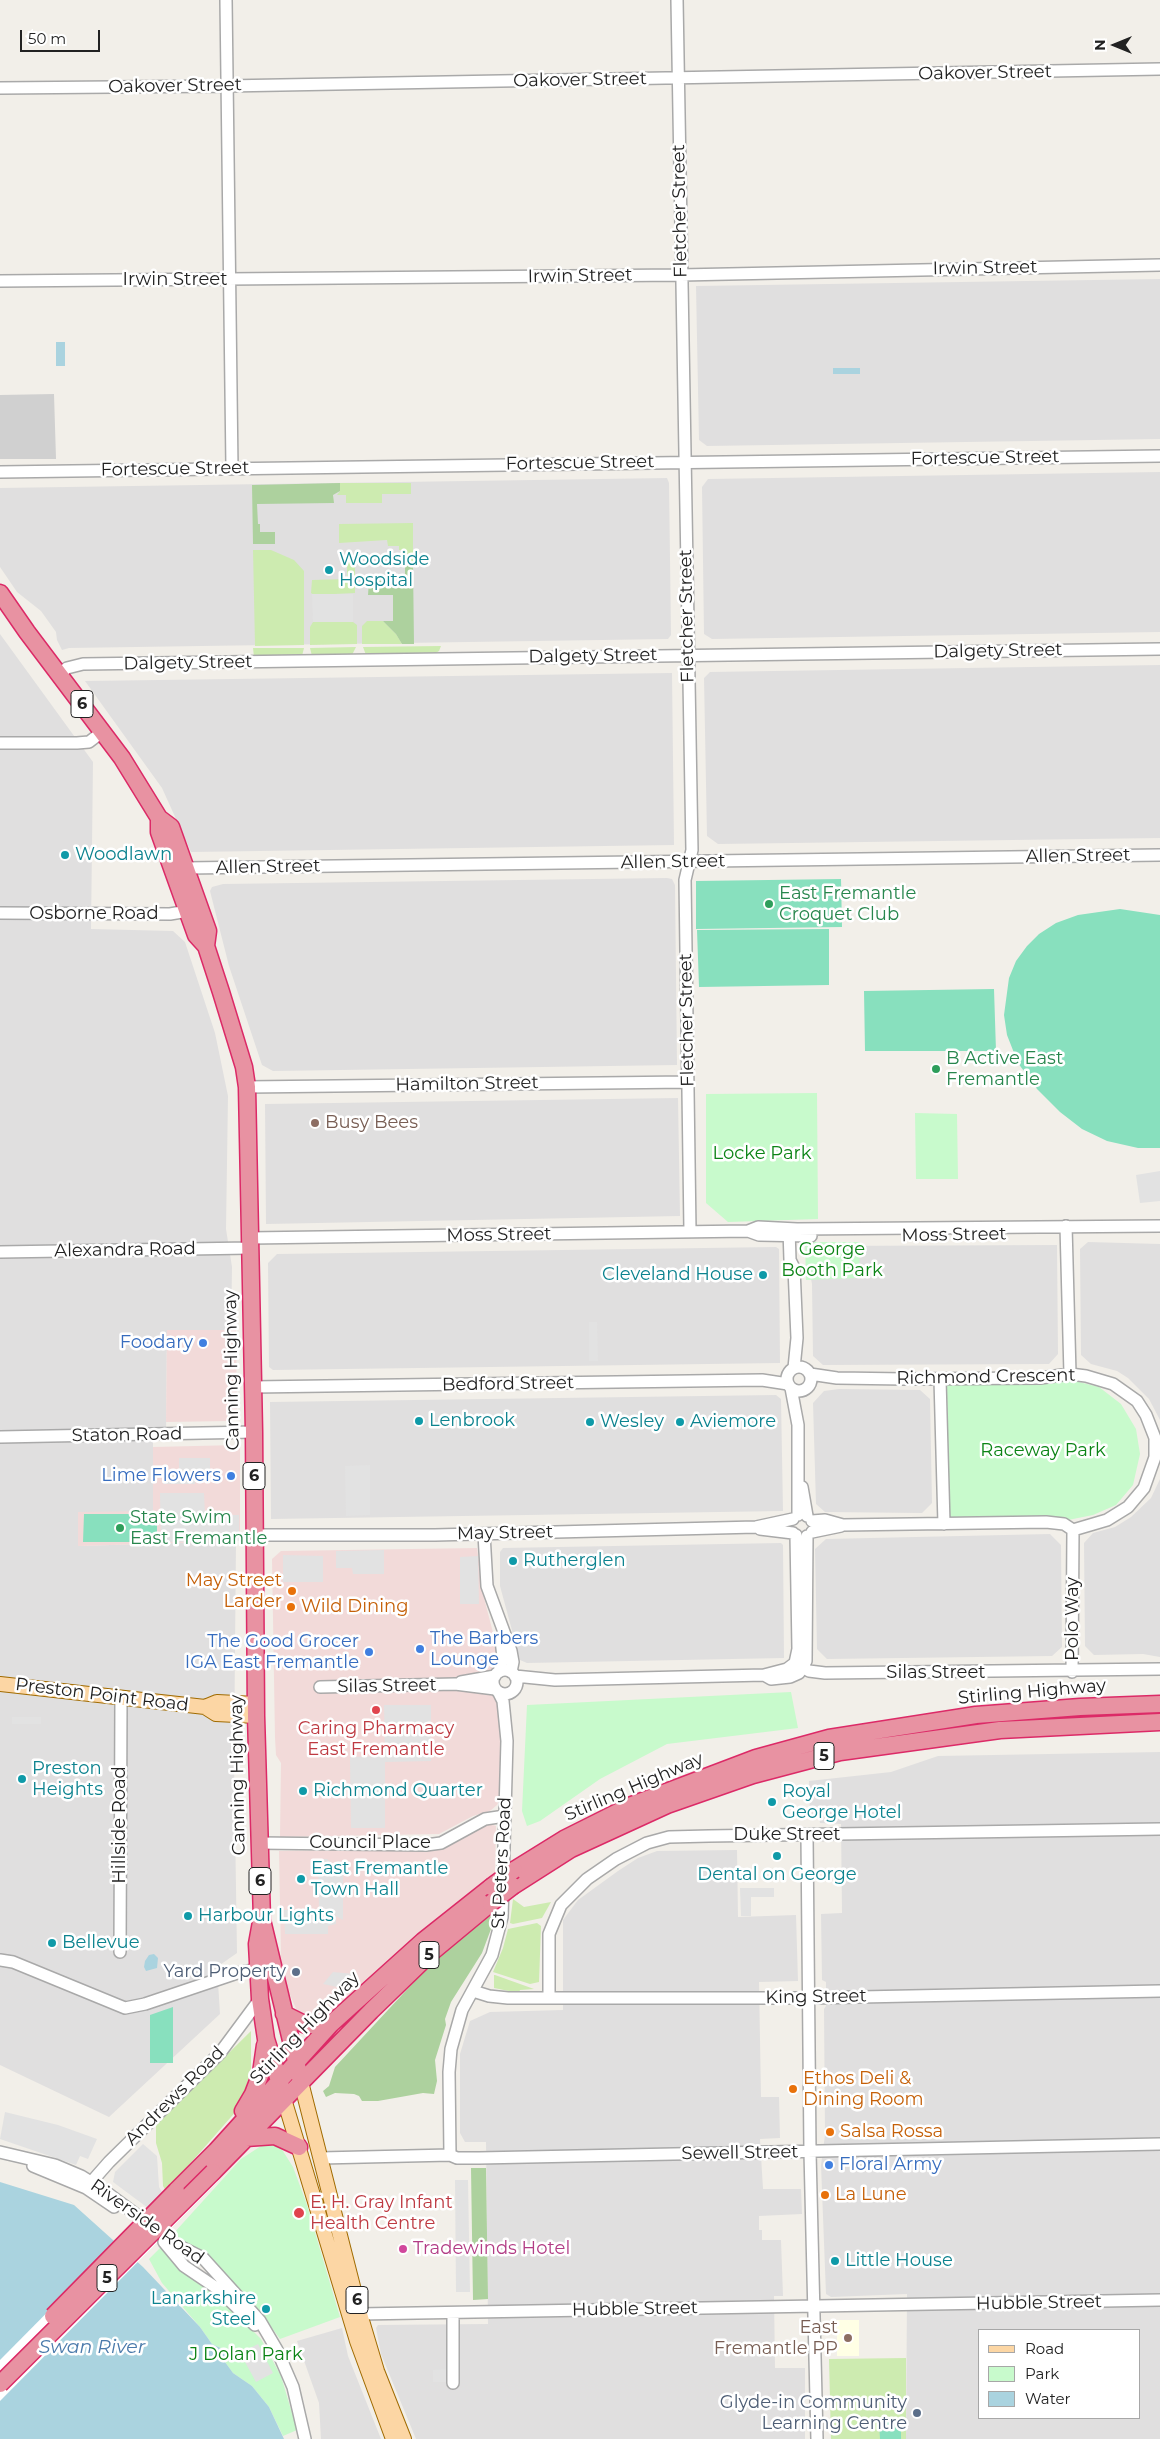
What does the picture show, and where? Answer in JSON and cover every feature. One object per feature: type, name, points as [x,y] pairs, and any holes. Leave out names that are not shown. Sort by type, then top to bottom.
[{"type":"highway","name":"Canning Highway","points":[[0,593],[146,793],[159,818],[171,828],[208,931],[206,946]]},
{"type":"highway","name":"Canning Highway","points":[[159,818],[159,832],[196,935],[206,946],[236,1039],[247,1087],[254,1432],[256,1710],[262,1920],[301,2082]]},
{"type":"highway","name":"Stirling Highway","points":[[0,2384],[241,2134],[284,2099],[514,1870],[564,1839],[632,1806],[756,1758],[829,1738],[976,1715],[1080,1707],[1160,1704]]},
{"type":"highway","name":"Stirling Highway","points":[[241,2134],[279,2081],[331,2024],[423,1941],[491,1895],[513,1886],[571,1850],[667,1805],[753,1775],[840,1752],[1000,1730],[1160,1722]]},
{"type":"highway","name":"Canning Highway","points":[[262,1920],[257,1944],[260,1999],[266,2038],[284,2099]]},
{"type":"highway","points":[[284,2014],[306,2025],[331,2024]]},
{"type":"highway","points":[[266,2038],[260,2073],[241,2134],[274,2136],[299,2148]]},
{"type":"highway","name":"Stirling Highway","points":[[0,2369],[209,2167]]},
{"type":"main road","name":"Preston Point Road","points":[[0,1684],[205,1707],[217,1702],[256,1710]]},
{"type":"main road","name":"Canning Highway","points":[[301,2082],[321,2158],[355,2316],[404,2439]]},
{"type":"main road","name":"Canning Highway","points":[[284,2099],[355,2316],[392,2439]]},
{"type":"street","points":[[226,0],[232,468]]},
{"type":"street","name":"Fletcher Street","points":[[677,0],[680,275],[692,850],[685,880],[690,1231]]},
{"type":"street","name":"Oakover Street","points":[[0,88],[226,86],[1160,70]]},
{"type":"street","name":"Irwin Street","points":[[0,281],[680,275],[1160,264]]},
{"type":"street","name":"Fortescue Street","points":[[0,472],[1160,456]]},
{"type":"street","name":"Dalgety Street","points":[[59,674],[67,668],[83,664],[688,654],[1160,650]]},
{"type":"street","points":[[0,743],[89,742],[102,732]]},
{"type":"street","name":"Allen Street","points":[[186,868],[1160,855]]},
{"type":"street","name":"Osborne Road","points":[[0,913],[170,914],[188,911]]},
{"type":"street","name":"Hamilton Street","points":[[247,1087],[688,1082]]},
{"type":"street","name":"Moss Street","points":[[1066,1230],[1160,1226]]},
{"type":"street","name":"Moss Street","points":[[250,1243],[748,1230],[759,1235],[793,1232],[1066,1230],[1160,1232]]},
{"type":"street","points":[[1066,1230],[1070,1374]]},
{"type":"street","points":[[793,1232],[798,1261],[794,1268],[797,1338],[808,1380],[798,1425]]},
{"type":"street","name":"Alexandra Road","points":[[0,1252],[250,1243]]},
{"type":"street","points":[[797,1338],[790,1378],[798,1425],[802,1526],[799,1666]]},
{"type":"street","points":[[790,1378],[800,1367],[808,1380]]},
{"type":"street","name":"Richmond Crescent","points":[[808,1380],[837,1378],[1040,1378],[1070,1374],[1104,1380],[1123,1390],[1137,1402],[1146,1415],[1157,1448]]},
{"type":"street","points":[[790,1378],[797,1392],[808,1380]]},
{"type":"street","name":"Bedford Street","points":[[253,1387],[762,1380],[790,1378]]},
{"type":"street","points":[[940,1379],[944,1524]]},
{"type":"street","name":"Staton Road","points":[[0,1437],[254,1432]]},
{"type":"street","points":[[802,1526],[825,1520],[843,1525],[1054,1523],[1064,1524],[1070,1534],[1107,1520],[1128,1507],[1144,1488],[1157,1448]]},
{"type":"street","name":"May Street","points":[[254,1535],[488,1534],[802,1526]]},
{"type":"street","points":[[488,1534],[486,1578],[501,1628],[505,1631],[513,1662],[505,1674]]},
{"type":"street","name":"Polo Way","points":[[1070,1534],[1073,1567],[1072,1672]]},
{"type":"street","name":"Silas Street","points":[[455,1684],[485,1676],[505,1674],[555,1680],[764,1675],[799,1666],[825,1673],[1072,1672],[1160,1669]]},
{"type":"street","name":"St Peters Road","points":[[453,2157],[449,2072],[451,2048],[457,2025],[472,1991],[492,1956],[502,1917],[507,1741],[504,1706],[493,1683],[505,1674],[517,1683],[513,1691],[507,1741]]},
{"type":"street","name":"Silas Street","points":[[320,1687],[455,1684],[497,1691],[513,1691],[555,1680]]},
{"type":"street","name":"Hillside Road","points":[[120,1952],[122,1698]]},
{"type":"street","name":"Council Place","points":[[259,1842],[426,1845],[441,1843],[485,1819],[505,1816]]},
{"type":"street","name":"Duke Street","points":[[549,1997],[549,1934],[556,1913],[566,1898],[587,1879],[616,1859],[648,1843],[670,1837],[1160,1829]]},
{"type":"street","points":[[808,1836],[810,2152],[817,2439]]},
{"type":"street","points":[[0,1960],[13,1962],[125,2008],[145,2004],[237,1973],[257,1969]]},
{"type":"street","name":"King Street","points":[[472,1991],[498,1997],[810,1998],[1160,1991]]},
{"type":"street","name":"Andrews Road","points":[[89,2185],[109,2162],[220,2053],[260,1999]]},
{"type":"street","name":"Sewell Street","points":[[321,2158],[479,2158],[1160,2144]]},
{"type":"street","name":"Riverside Road","points":[[0,2152],[55,2165],[89,2185],[177,2245],[203,2258],[260,2321],[277,2350],[293,2387],[305,2439]]},
{"type":"street","name":"Riverside Road","points":[[0,2158],[36,2166],[89,2185],[162,2241],[184,2266],[218,2289],[266,2334]]},
{"type":"street","name":"Hubble Street","points":[[355,2316],[476,2312],[1160,2300]]},
{"type":"street","points":[[453,2313],[453,2383]]},
{"type":"shaded area","points":[[1160,279],[1160,439],[707,446],[699,440],[696,286]]},
{"type":"shaded area","points":[[54,394],[56,459],[0,459],[0,395]]},
{"type":"shaded area","points":[[1160,472],[1160,632],[712,639],[704,634],[702,487],[708,479]]},
{"type":"shaded area","points":[[667,478],[669,483],[671,635],[668,639],[69,648],[62,650],[57,640],[56,632],[41,611],[17,592],[0,567],[0,488]]},
{"type":"shaded area","points":[[312,594],[353,594],[353,622],[313,622]]},
{"type":"shaded area","points":[[0,634],[93,762],[91,929],[173,931],[185,942],[215,1033],[228,1096],[226,1229],[232,1267],[231,1330],[167,1330],[166,1435],[153,1435],[153,1512],[78,1512],[78,1546],[236,1541],[234,1759],[237,1953],[217,1967],[220,2014],[109,2117],[0,2065]]},
{"type":"shaded area","points":[[1160,665],[1160,838],[718,844],[707,836],[704,678],[710,672]]},
{"type":"shaded area","points":[[672,673],[674,845],[191,852],[162,788],[85,681]]},
{"type":"shaded area","points":[[672,879],[675,885],[677,1065],[273,1071],[262,1065],[229,966],[210,891],[212,887],[223,884]]},
{"type":"shaded area","points":[[678,1098],[680,1216],[266,1224],[265,1104]]},
{"type":"shaded area","points":[[1160,1171],[1160,1201],[1140,1203],[1136,1175]]},
{"type":"shaded area","points":[[1088,1242],[1160,1244],[1160,1420],[1149,1399],[1128,1378],[1117,1371],[1091,1364],[1081,1355],[1080,1249]]},
{"type":"shaded area","points":[[1057,1245],[1058,1354],[1049,1364],[823,1365],[813,1356],[812,1284],[810,1273],[820,1246]]},
{"type":"shaded area","points":[[776,1247],[779,1249],[780,1363],[273,1370],[269,1367],[268,1263],[277,1254]]},
{"type":"shaded area","points":[[589,1322],[597,1322],[598,1361],[589,1361]]},
{"type":"shaded area","points":[[167,1330],[236,1330],[237,1413],[228,1421],[166,1422]]},
{"type":"shaded area","points":[[839,1389],[920,1390],[930,1399],[932,1503],[922,1513],[825,1512],[816,1504],[813,1403],[824,1391]]},
{"type":"shaded area","points":[[776,1395],[781,1399],[783,1511],[271,1519],[270,1402]]},
{"type":"shaded area","points":[[238,1445],[240,1448],[240,1541],[78,1546],[78,1512],[153,1511],[153,1447]]},
{"type":"shaded area","points":[[179,1458],[210,1458],[210,1471],[195,1471],[195,1484],[163,1484],[163,1474],[179,1474]]},
{"type":"shaded area","points":[[370,1465],[370,1515],[346,1516],[345,1466]]},
{"type":"shaded area","points":[[1160,1479],[1160,1657],[1143,1654],[1094,1655],[1085,1646],[1084,1543],[1093,1533],[1115,1527],[1131,1517],[1151,1498]]},
{"type":"shaded area","points":[[160,1493],[204,1493],[205,1515],[239,1515],[239,1541],[161,1542]]},
{"type":"shaded area","points":[[1050,1534],[1061,1545],[1062,1647],[1052,1656],[827,1659],[817,1649],[815,1549],[826,1539]]},
{"type":"shaded area","points":[[781,1543],[783,1545],[784,1658],[527,1663],[520,1660],[500,1586],[500,1552],[503,1548]]},
{"type":"shaded area","points":[[477,1548],[484,1598],[496,1644],[491,1691],[502,1704],[499,1801],[497,1805],[490,1811],[473,1816],[439,1834],[280,1837],[281,1763],[276,1755],[275,1738],[272,1559],[281,1551]]},
{"type":"shaded area","points":[[384,1550],[384,1574],[353,1574],[352,1568],[336,1568],[336,1551]]},
{"type":"shaded area","points":[[283,1555],[323,1556],[323,1582],[283,1582]]},
{"type":"shaded area","points":[[478,1556],[479,1604],[460,1604],[460,1557]]},
{"type":"shaded area","points":[[384,1705],[431,1705],[431,1761],[385,1762],[385,1828],[351,1828],[350,1757],[385,1756]]},
{"type":"shaded area","points":[[12,1717],[41,1717],[41,1724],[12,1724]]},
{"type":"shaded area","points":[[1160,1752],[1160,2439],[906,2439],[907,2294],[831,2297],[826,2294],[821,2165],[825,2135],[824,2009],[826,2006],[826,1982],[822,1980],[821,1914],[842,1913],[841,1824],[820,1823],[819,1816],[810,1816],[809,1781],[891,1772],[938,1756]]},
{"type":"shaded area","points":[[490,1824],[496,1826],[495,1874],[330,2016],[311,2019],[297,2011],[285,1983],[281,1957],[279,1851],[435,1849],[452,1844],[483,1825]]},
{"type":"shaded area","points":[[737,1850],[738,1917],[796,1915],[798,1981],[759,1982],[761,2097],[779,2097],[780,2138],[760,2139],[763,2189],[801,2189],[802,2214],[759,2216],[759,2230],[762,2230],[762,2240],[781,2240],[783,2296],[774,2296],[775,2368],[805,2368],[805,2439],[416,2439],[381,2354],[376,2328],[378,2325],[488,2324],[486,2142],[465,2142],[460,2133],[460,2054],[470,2021],[490,2012],[563,2010],[563,1920],[578,1900],[638,1858],[657,1851]]},
{"type":"shaded area","points":[[318,1859],[327,1859],[343,1872],[343,1920],[336,1916],[336,1924],[328,1926],[328,1934],[285,1934],[284,1910],[319,1910]]},
{"type":"shaded area","points":[[740,1888],[774,1888],[774,1897],[751,1897],[751,1916],[741,1916]]},
{"type":"shaded area","points":[[333,1972],[354,1974],[342,1988],[323,1984]]},
{"type":"shaded area","points":[[5,2112],[58,2125],[97,2139],[88,2159],[80,2156],[76,2165],[0,2139]]},
{"type":"shaded area","points":[[143,2144],[157,2156],[159,2187],[165,2197],[152,2211],[113,2182],[115,2172]]},
{"type":"shaded area","points":[[455,2180],[468,2180],[470,2292],[456,2292]]},
{"type":"shaded area","name":"East Fremantle PP","points":[[837,2320],[859,2320],[859,2356],[837,2356]]},
{"type":"shaded area","points":[[342,2328],[348,2356],[381,2439],[321,2439],[319,2403],[297,2341]]},
{"type":"shaded area","points":[[258,2344],[273,2373],[256,2382],[240,2353]]},
{"type":"shaded area","points":[[449,2369],[449,2382],[433,2382],[433,2370]]},
{"type":"green space","points":[[340,483],[411,483],[411,494],[382,494],[382,503],[346,503],[346,495],[337,495],[340,491]]},
{"type":"green space","points":[[340,483],[340,491],[333,495],[334,503],[257,504],[260,532],[275,532],[275,544],[253,544],[252,485]]},
{"type":"green space","points":[[413,523],[413,565],[405,564],[404,550],[399,550],[399,546],[388,546],[387,540],[339,543],[339,524]]},
{"type":"green space","points":[[253,550],[271,550],[294,560],[304,571],[304,645],[255,646]]},
{"type":"green space","points":[[347,561],[355,561],[355,593],[314,595],[311,593],[312,580],[347,579]]},
{"type":"green space","points":[[405,564],[413,565],[414,644],[402,644],[396,634],[383,621],[393,621],[393,595],[368,595],[369,581],[397,581],[397,575],[405,575]]},
{"type":"green space","points":[[367,621],[383,621],[396,634],[402,644],[362,644],[362,626]]},
{"type":"green space","points":[[313,622],[353,622],[357,625],[357,644],[310,645],[310,627]]},
{"type":"green space","points":[[441,646],[439,651],[434,654],[366,655],[363,647]]},
{"type":"green space","points":[[356,647],[352,655],[312,656],[310,648]]},
{"type":"green space","points":[[253,648],[304,648],[302,656],[254,657]]},
{"type":"green space","name":"East Fremantle Croquet Club","points":[[841,879],[842,927],[696,929],[696,881]]},
{"type":"green space","points":[[1120,909],[1160,915],[1160,1148],[1138,1148],[1107,1141],[1082,1129],[1060,1112],[1037,1089],[1018,1063],[1007,1035],[1004,1015],[1009,978],[1016,961],[1027,946],[1039,934],[1056,923],[1078,915]]},
{"type":"green space","points":[[829,929],[829,985],[699,987],[697,930]]},
{"type":"green space","points":[[994,989],[996,1051],[865,1051],[864,991]]},
{"type":"green space","name":"Locke Park","points":[[817,1093],[818,1219],[728,1222],[706,1203],[706,1094]]},
{"type":"green space","points":[[915,1113],[957,1114],[958,1179],[916,1179]]},
{"type":"green space","name":"George Booth Park","points":[[805,1242],[860,1242],[859,1278],[806,1280]]},
{"type":"green space","name":"Raceway Park","points":[[1075,1381],[1099,1387],[1121,1404],[1136,1429],[1140,1454],[1133,1485],[1116,1505],[1093,1515],[1068,1520],[948,1521],[947,1385]]},
{"type":"green space","name":"State Swim East Fremantle","points":[[84,1514],[157,1514],[157,1542],[83,1542]]},
{"type":"green space","points":[[791,1692],[798,1728],[667,1744],[600,1779],[540,1821],[527,1826],[522,1811],[527,1705]]},
{"type":"green space","points":[[513,1899],[524,1907],[551,1902],[542,1918],[513,1924],[510,1923]]},
{"type":"green space","points":[[494,1912],[491,1929],[482,1953],[451,2002],[445,2019],[446,2025],[435,2060],[437,2081],[434,2094],[423,2093],[378,2101],[362,2101],[359,2096],[354,2094],[335,2093],[326,2097],[323,2091],[329,2086],[335,2067],[427,1968],[455,1941]]},
{"type":"green space","points":[[537,1923],[541,1926],[539,1982],[530,1984],[493,1972],[503,1948],[508,1929]]},
{"type":"green space","points":[[494,1975],[534,1989],[520,1990],[519,1993],[494,1988]]},
{"type":"green space","points":[[173,2007],[173,2063],[150,2063],[150,2015]]},
{"type":"green space","points":[[251,2031],[251,2068],[243,2100],[238,2109],[166,2191],[163,2186],[162,2163],[156,2143],[156,2125]]},
{"type":"green space","points":[[264,2144],[276,2145],[281,2148],[293,2167],[306,2202],[340,2317],[280,2339],[258,2309],[222,2273],[207,2253],[177,2239],[173,2234],[241,2159]]},
{"type":"green space","points":[[471,2168],[486,2168],[488,2299],[473,2300]]},
{"type":"green space","name":"J Dolan Park","points":[[161,2247],[186,2275],[215,2293],[261,2339],[281,2376],[297,2430],[283,2436],[269,2407],[252,2386],[233,2373],[225,2362],[225,2350],[212,2344],[162,2283],[149,2259]]},
{"type":"green space","points":[[906,2358],[906,2439],[831,2439],[829,2359]]},
{"type":"green space","points":[[879,2422],[901,2422],[901,2439],[880,2439]]},
{"type":"water","points":[[56,342],[65,342],[65,366],[56,366]]},
{"type":"water","points":[[833,368],[860,368],[860,374],[833,374]]},
{"type":"water","points":[[154,1954],[158,1958],[157,1968],[146,1971],[144,1967],[145,1961],[149,1955]]},
{"type":"water","name":"Swan River","points":[[0,2182],[74,2205],[143,2267],[200,2327],[212,2344],[225,2350],[225,2362],[233,2373],[252,2386],[269,2407],[284,2439],[0,2439]]},
{"type":"pier","points":[[200,2158],[220,2179],[0,2401],[0,2360]]},
{"type":"place","name":"Woodside Hospital","points":[[329,570]]},
{"type":"place","name":"Woodlawn","points":[[65,855]]},
{"type":"place","name":"East Fremantle Croquet Club","points":[[769,904]]},
{"type":"place","name":"B Active East Fremantle","points":[[936,1069]]},
{"type":"place","name":"Busy Bees","points":[[315,1123]]},
{"type":"place","name":"Cleveland House","points":[[763,1275]]},
{"type":"place","name":"Foodary","points":[[203,1343]]},
{"type":"place","name":"Lenbrook","points":[[419,1421]]},
{"type":"place","name":"Wesley","points":[[590,1422]]},
{"type":"place","name":"Aviemore","points":[[680,1422]]},
{"type":"place","name":"Lime Flowers","points":[[231,1476]]},
{"type":"place","name":"State Swim East Fremantle","points":[[120,1528]]},
{"type":"place","name":"Rutherglen","points":[[513,1561]]},
{"type":"place","name":"May Street Larder","points":[[292,1591]]},
{"type":"place","name":"Wild Dining","points":[[291,1607]]},
{"type":"place","name":"The Barbers Lounge","points":[[420,1649]]},
{"type":"place","name":"The Good Grocer IGA East Fremantle","points":[[369,1652]]},
{"type":"place","name":"Caring Pharmacy East Fremantle","points":[[376,1710]]},
{"type":"place","name":"Preston Heights","points":[[22,1779]]},
{"type":"place","name":"Richmond Quarter","points":[[303,1791]]},
{"type":"place","name":"Royal George Hotel","points":[[772,1802]]},
{"type":"place","name":"Dental on George","points":[[777,1856]]},
{"type":"place","name":"East Fremantle Town Hall","points":[[301,1879]]},
{"type":"place","name":"Harbour Lights","points":[[188,1916]]},
{"type":"place","name":"Bellevue","points":[[52,1943]]},
{"type":"place","name":"Yard Property","points":[[296,1972]]},
{"type":"place","name":"Ethos Deli & Dining Room","points":[[793,2089]]},
{"type":"place","name":"Salsa Rossa","points":[[830,2132]]},
{"type":"place","name":"Floral Army","points":[[829,2165]]},
{"type":"place","name":"La Lune","points":[[825,2195]]},
{"type":"place","name":"E. H. Gray Infant Health Centre","points":[[299,2213]]},
{"type":"place","name":"Tradewinds Hotel","points":[[403,2249]]},
{"type":"place","name":"Little House","points":[[835,2261]]},
{"type":"place","name":"Lanarkshire Steel","points":[[266,2309]]},
{"type":"place","name":"East Fremantle PP","points":[[848,2338]]},
{"type":"place","name":"Glyde-in Community Learning Centre","points":[[917,2413]]}]
